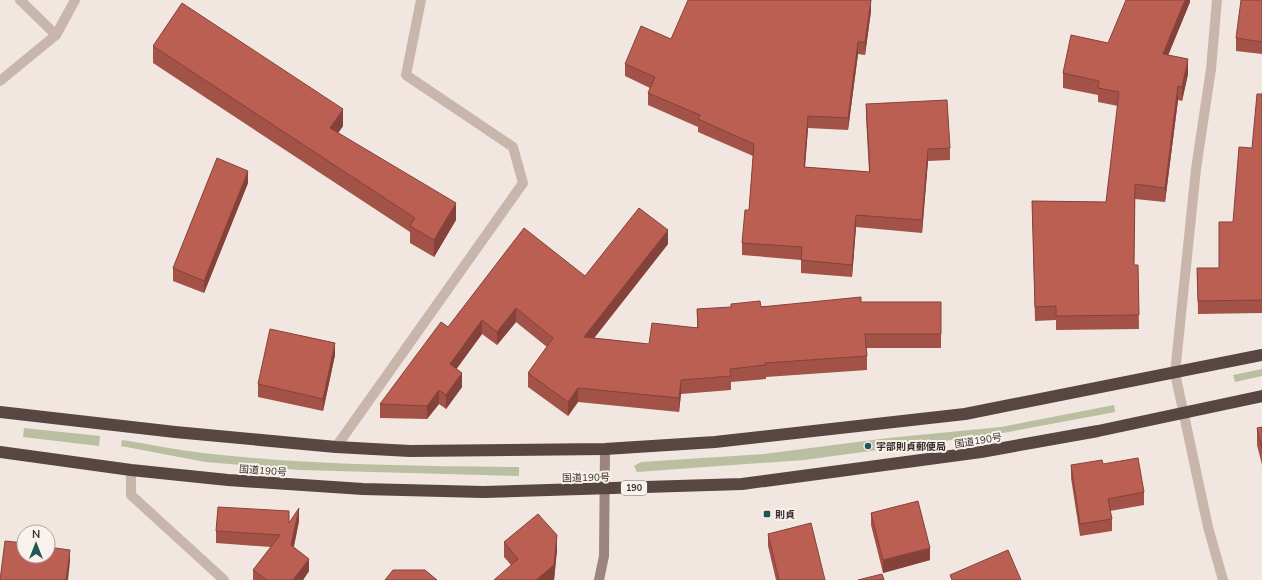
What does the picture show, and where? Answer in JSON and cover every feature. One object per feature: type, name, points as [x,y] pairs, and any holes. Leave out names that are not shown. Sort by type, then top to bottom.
[{"type":"highway","points":[[0,412],[175,432],[336,447],[418,451],[605,449],[715,442],[966,414],[1262,355]]},
{"type":"highway","name":"国道190号","points":[[0,452],[131,470],[228,480],[363,489],[483,492],[742,484],[981,452],[1098,431],[1185,411],[1262,396]]},
{"type":"street","points":[[20,0],[56,35]]},
{"type":"street","points":[[0,81],[56,35],[75,0]]},
{"type":"street","points":[[336,447],[523,183],[513,147],[406,75],[421,0]]},
{"type":"street","points":[[1217,0],[1211,69],[1196,169],[1175,373],[1185,411],[1208,527],[1223,580]]},
{"type":"street","points":[[599,580],[604,556],[605,449]]},
{"type":"street","points":[[131,470],[131,495],[224,580]]},
{"type":"green space","points":[[1262,369],[1262,376],[1235,382],[1233,375]]},
{"type":"green space","name":"宇部則貞郵便局","points":[[1114,405],[1115,412],[1003,433],[804,460],[637,472],[634,466],[641,462],[764,454],[888,438],[1001,427]]},
{"type":"green space","points":[[24,428],[100,436],[99,446],[23,437]]},
{"type":"green space","points":[[122,440],[193,452],[282,460],[400,465],[519,467],[519,476],[300,470],[205,462],[121,446]]},
{"type":"building","points":[[688,0],[871,0],[865,42],[858,42],[848,118],[808,116],[804,167],[870,172],[866,104],[947,100],[950,148],[928,149],[922,220],[856,215],[852,265],[801,260],[802,247],[742,243],[745,210],[749,210],[754,144],[698,119],[700,115],[648,93],[655,77],[625,64],[641,26],[671,39]]},
{"type":"building","points":[[1126,0],[1185,0],[1163,54],[1188,59],[1182,87],[1178,86],[1165,188],[1135,184],[1134,265],[1138,265],[1139,315],[1056,316],[1056,306],[1035,307],[1032,201],[1106,202],[1119,92],[1098,88],[1099,81],[1063,73],[1071,35],[1108,43]]},
{"type":"building","points":[[1241,0],[1262,0],[1262,42],[1236,38]]},
{"type":"building","points":[[182,3],[343,109],[330,128],[456,203],[434,240],[410,226],[415,218],[153,46]]},
{"type":"building","points":[[1257,94],[1262,94],[1262,300],[1198,301],[1197,268],[1219,268],[1219,222],[1233,222],[1239,147],[1252,148]]},
{"type":"building","points":[[217,158],[248,171],[204,281],[173,268]]},
{"type":"building","points":[[639,208],[668,230],[584,337],[649,344],[652,323],[698,328],[697,309],[731,307],[731,304],[760,301],[761,307],[861,297],[861,302],[941,302],[941,334],[865,334],[867,356],[765,363],[766,365],[730,369],[731,376],[681,380],[679,398],[578,388],[568,402],[528,373],[553,338],[516,308],[497,332],[482,320],[450,364],[462,373],[446,395],[439,390],[427,406],[380,404],[441,322],[448,327],[524,228],[585,276]]},
{"type":"building","points":[[270,329],[335,343],[323,399],[258,384]]},
{"type":"building","points":[[1262,427],[1262,448],[1257,428]]},
{"type":"building","points":[[1138,458],[1144,492],[1108,499],[1112,519],[1080,524],[1071,465],[1102,460],[1103,464]]},
{"type":"building","points":[[918,501],[930,548],[883,560],[871,513]]},
{"type":"building","points":[[218,507],[289,511],[289,523],[299,508],[291,545],[309,559],[293,580],[267,580],[253,570],[280,535],[216,531]]},
{"type":"building","points":[[538,514],[557,535],[554,565],[536,580],[494,580],[518,559],[504,542]]},
{"type":"building","points":[[811,523],[825,580],[779,580],[768,534]]},
{"type":"building","points":[[5,541],[16,542],[16,564],[56,564],[56,548],[70,550],[66,580],[0,580]]},
{"type":"building","points":[[1008,550],[1021,580],[952,580],[950,575]]},
{"type":"building","points":[[393,570],[425,570],[437,580],[385,580]]},
{"type":"building","points":[[882,574],[884,580],[858,580]]},
{"type":"place","name":"宇部則貞郵便局","points":[[868,446]]},
{"type":"place","name":"則貞","points":[[767,514]]}]
